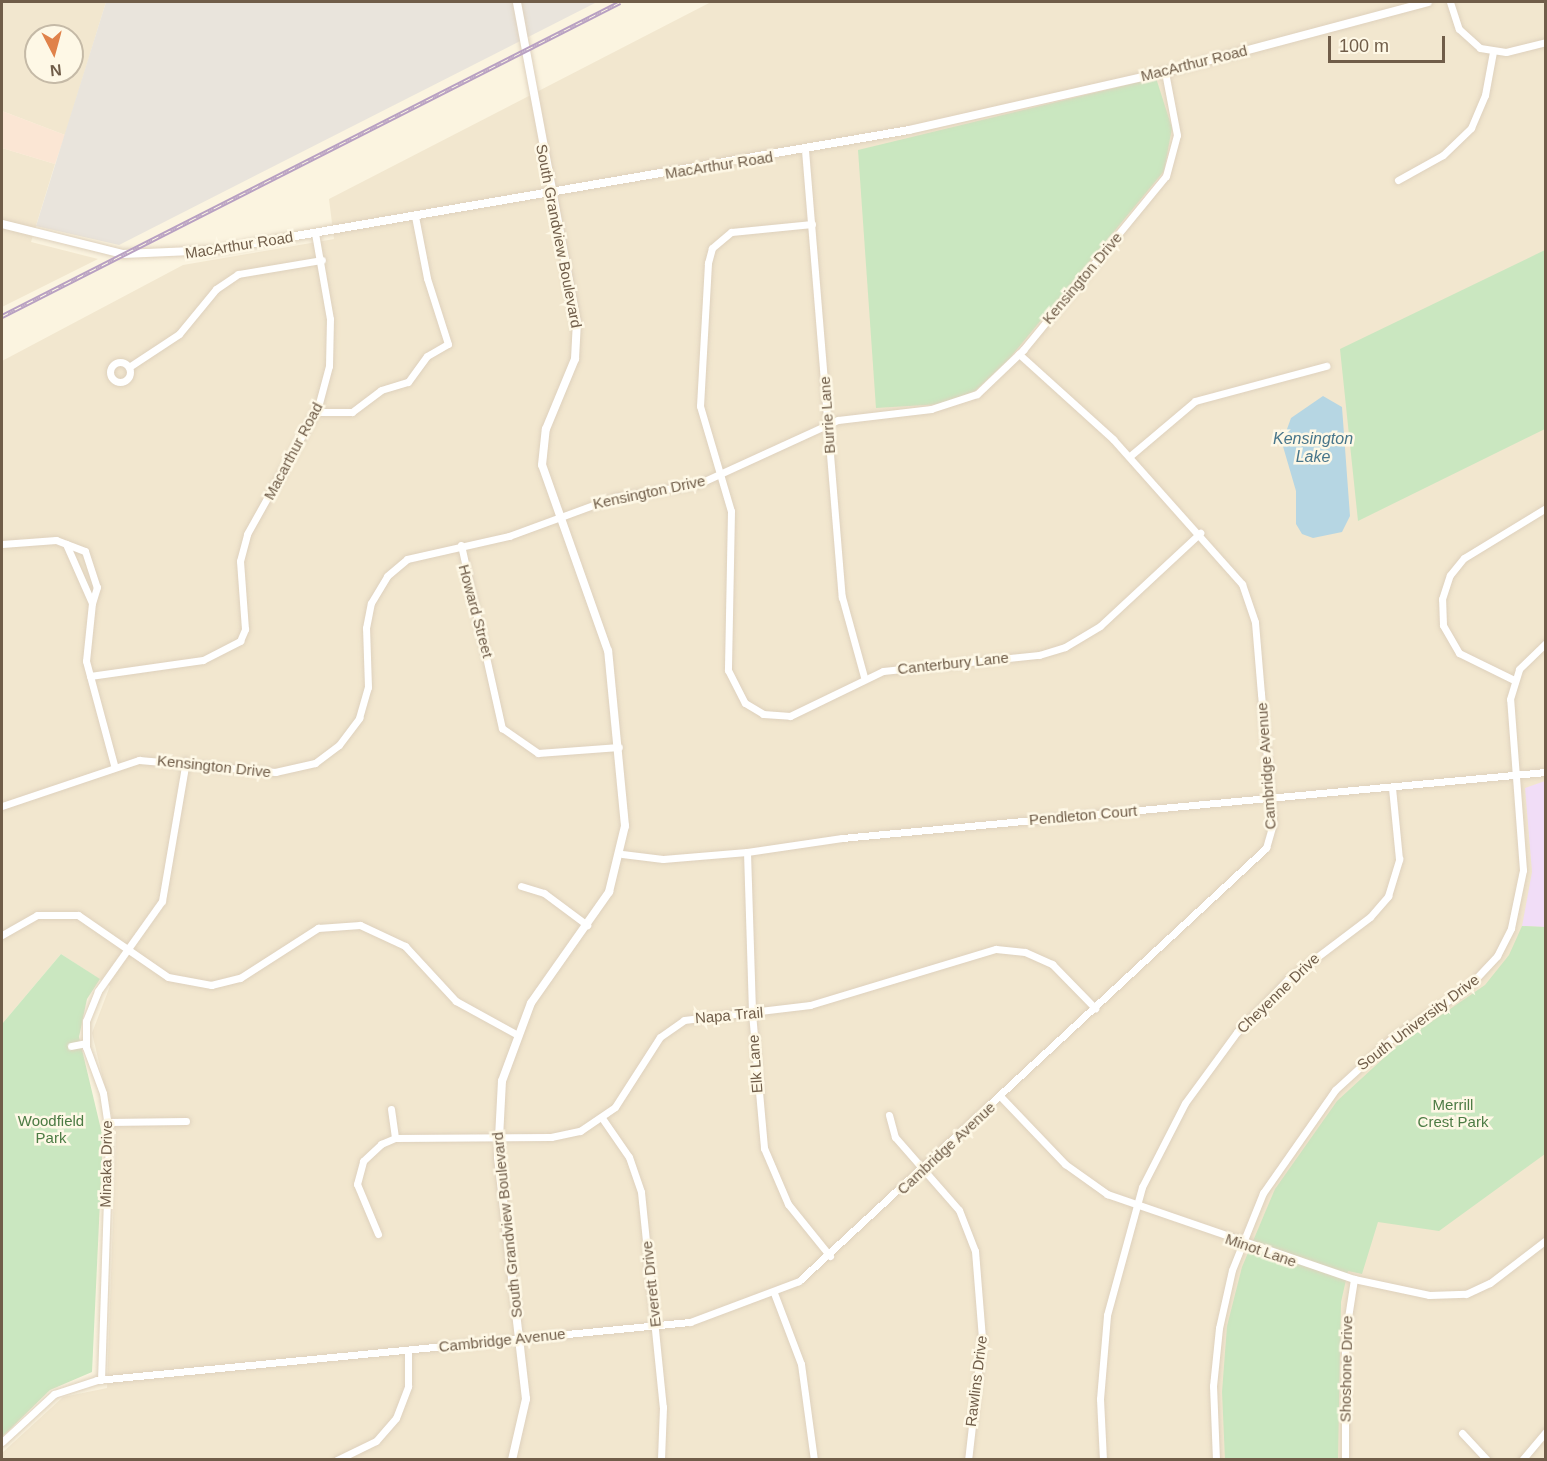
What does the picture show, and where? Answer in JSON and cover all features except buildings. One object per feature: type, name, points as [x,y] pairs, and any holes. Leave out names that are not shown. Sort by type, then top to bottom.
[{"type":"street","name":"South Grandview Boulevard","points":[[512,1460],[525,1408],[520,1339],[496,1138],[502,1081],[516,1034],[543,984],[609,892],[622,854],[618,747],[603,629],[544,480],[543,446],[575,359],[578,334],[549,193],[517,2]]},
{"type":"street","name":"MacArthur Road","points":[[2,224],[140,255],[188,254],[805,150],[1165,72],[1428,2]]},
{"type":"street","points":[[1450,2],[1462,34],[1493,52],[1545,42]]},
{"type":"street","points":[[1398,180],[1443,155],[1471,128],[1485,95],[1493,52]]},
{"type":"street","name":"Kensington Drive","points":[[2,806],[114,765],[186,761],[275,772],[303,767],[331,752],[354,728],[364,705],[366,628],[375,593],[407,559],[460,545],[509,536],[615,497],[686,488],[721,475],[828,423],[955,404],[984,389],[1019,354],[1166,176],[1177,135],[1165,72]]},
{"type":"street","name":"Burrie Lane","points":[[805,150],[842,597],[864,677]]},
{"type":"street","points":[[316,412],[352,412],[375,393],[408,382],[427,356],[448,344],[427,278],[415,216]]},
{"type":"street","name":"Canterbury Lane","points":[[812,224],[731,232],[709,257],[699,387],[733,523],[726,598],[728,670],[739,697],[763,714],[790,716],[864,677],[927,664],[1039,655],[1075,643],[1200,533]]},
{"type":"street","name":"Macarthur Road","points":[[90,676],[203,660],[231,648],[245,629],[240,561],[247,534],[316,412],[329,366],[322,260],[315,233]]},
{"type":"street","points":[[129,367],[179,334],[216,289],[238,274],[322,260]]},
{"type":"street","name":"Cambridge Avenue","points":[[2,1442],[54,1394],[100,1380],[655,1326],[703,1319],[774,1293],[805,1277],[830,1256],[1266,848],[1272,833],[1270,798],[1252,608],[1237,575],[1130,456],[1019,354]]},
{"type":"street","points":[[1130,456],[1196,401],[1326,366]]},
{"type":"street","points":[[1514,680],[1459,653],[1443,625],[1442,599],[1450,575],[1464,558],[1545,508]]},
{"type":"street","points":[[2,544],[66,544],[85,551],[93,568],[97,587],[92,603],[90,676],[114,765]]},
{"type":"street","points":[[66,544],[92,603]]},
{"type":"street","name":"Howard Street","points":[[460,545],[502,728],[538,753],[618,747]]},
{"type":"street","name":"South University Drive","points":[[1216,1460],[1215,1357],[1226,1294],[1242,1244],[1278,1166],[1335,1090],[1392,1038],[1467,988],[1497,956],[1517,912],[1523,880],[1509,706],[1514,680],[1527,658],[1545,643]]},
{"type":"street","name":"Minaka Drive","points":[[100,1380],[108,1122],[86,1043],[92,1000],[156,914],[167,886],[186,761]]},
{"type":"street","name":"Pendleton Court","points":[[622,854],[663,859],[747,852],[1545,772]]},
{"type":"street","name":"Cheyenne Drive","points":[[1103,1460],[1100,1399],[1107,1315],[1136,1205],[1185,1103],[1237,1032],[1288,979],[1370,917],[1388,896],[1399,859],[1392,787]]},
{"type":"street","name":"Elk Lane","points":[[747,852],[752,1013],[759,1115],[770,1166],[788,1204],[830,1256]]},
{"type":"street","points":[[521,886],[544,893],[587,925]]},
{"type":"street","points":[[2,935],[29,917],[62,912],[93,923],[168,977],[212,985],[240,978],[318,928],[360,925],[405,946],[456,1001],[516,1034]]},
{"type":"street","name":"Napa Trail","points":[[395,1138],[560,1136],[602,1118],[622,1100],[660,1036],[673,1024],[810,1005],[996,949],[1025,952],[1053,964],[1095,1008]]},
{"type":"street","points":[[71,1046],[86,1043]]},
{"type":"street","name":"Minot Lane","points":[[1001,1097],[1078,1176],[1136,1205],[1242,1244],[1354,1279],[1429,1295],[1466,1294],[1490,1283],[1545,1240]]},
{"type":"street","points":[[378,1234],[359,1194],[358,1178],[370,1152],[395,1138],[391,1109]]},
{"type":"street","name":"Rawlins Drive","points":[[889,1116],[895,1137],[924,1168],[964,1219],[978,1269],[982,1338],[968,1460]]},
{"type":"street","name":"Everett Drive","points":[[602,1118],[629,1157],[641,1192],[663,1407],[661,1460]]},
{"type":"street","points":[[108,1122],[186,1121]]},
{"type":"street","name":"Shoshone Drive","points":[[1345,1460],[1345,1337],[1354,1279]]},
{"type":"street","points":[[774,1293],[801,1364],[814,1460]]},
{"type":"street","points":[[338,1460],[376,1441],[396,1418],[408,1386],[408,1350]]},
{"type":"street","points":[[1522,1460],[1545,1431]]},
{"type":"street","points":[[1462,1432],[1487,1460]]},
{"type":"shaded area","points":[[2,2],[106,2],[84,73],[84,24],[24,24],[24,84],[81,84],[65,135],[2,111]]},
{"type":"shaded area","points":[[106,2],[597,2],[119,245],[36,226],[80,84],[84,84],[84,72]]},
{"type":"shaded area","points":[[711,2],[1545,2],[1545,1459],[2,1459],[2,1453],[63,1397],[107,1388],[116,1134],[92,1033],[110,986],[61,954],[2,1024],[2,361],[183,265],[334,239],[329,199]]},
{"type":"shaded area","points":[[2,111],[65,135],[55,164],[2,148]]},
{"type":"shaded area","points":[[2,148],[55,164],[31,242],[98,259],[2,307]]},
{"type":"shaded area","points":[[1545,781],[1545,927],[1522,926],[1532,872],[1525,788]]},
{"type":"green space","points":[[1156,78],[1172,128],[1164,171],[1009,359],[975,391],[942,404],[876,408],[858,150]]},
{"type":"green space","points":[[1545,250],[1545,429],[1358,521],[1340,349]]},
{"type":"green space","name":"Merrill Crest Park","points":[[1522,926],[1545,927],[1545,1154],[1439,1231],[1378,1222],[1362,1274],[1348,1271],[1341,1302],[1338,1459],[1225,1460],[1222,1392],[1227,1326],[1242,1267],[1275,1189],[1337,1101],[1399,1044],[1485,985],[1509,955]]},
{"type":"green space","name":"Woodfield Park","points":[[61,954],[100,979],[87,999],[79,1037],[103,1138],[92,1372],[50,1390],[2,1437],[2,1024]]},
{"type":"water","name":"Kensington Lake","points":[[1323,396],[1342,407],[1350,516],[1342,532],[1313,538],[1302,534],[1296,524],[1296,491],[1282,443],[1291,418]]},
{"type":"railway","points":[[2,316],[620,2]]}]
